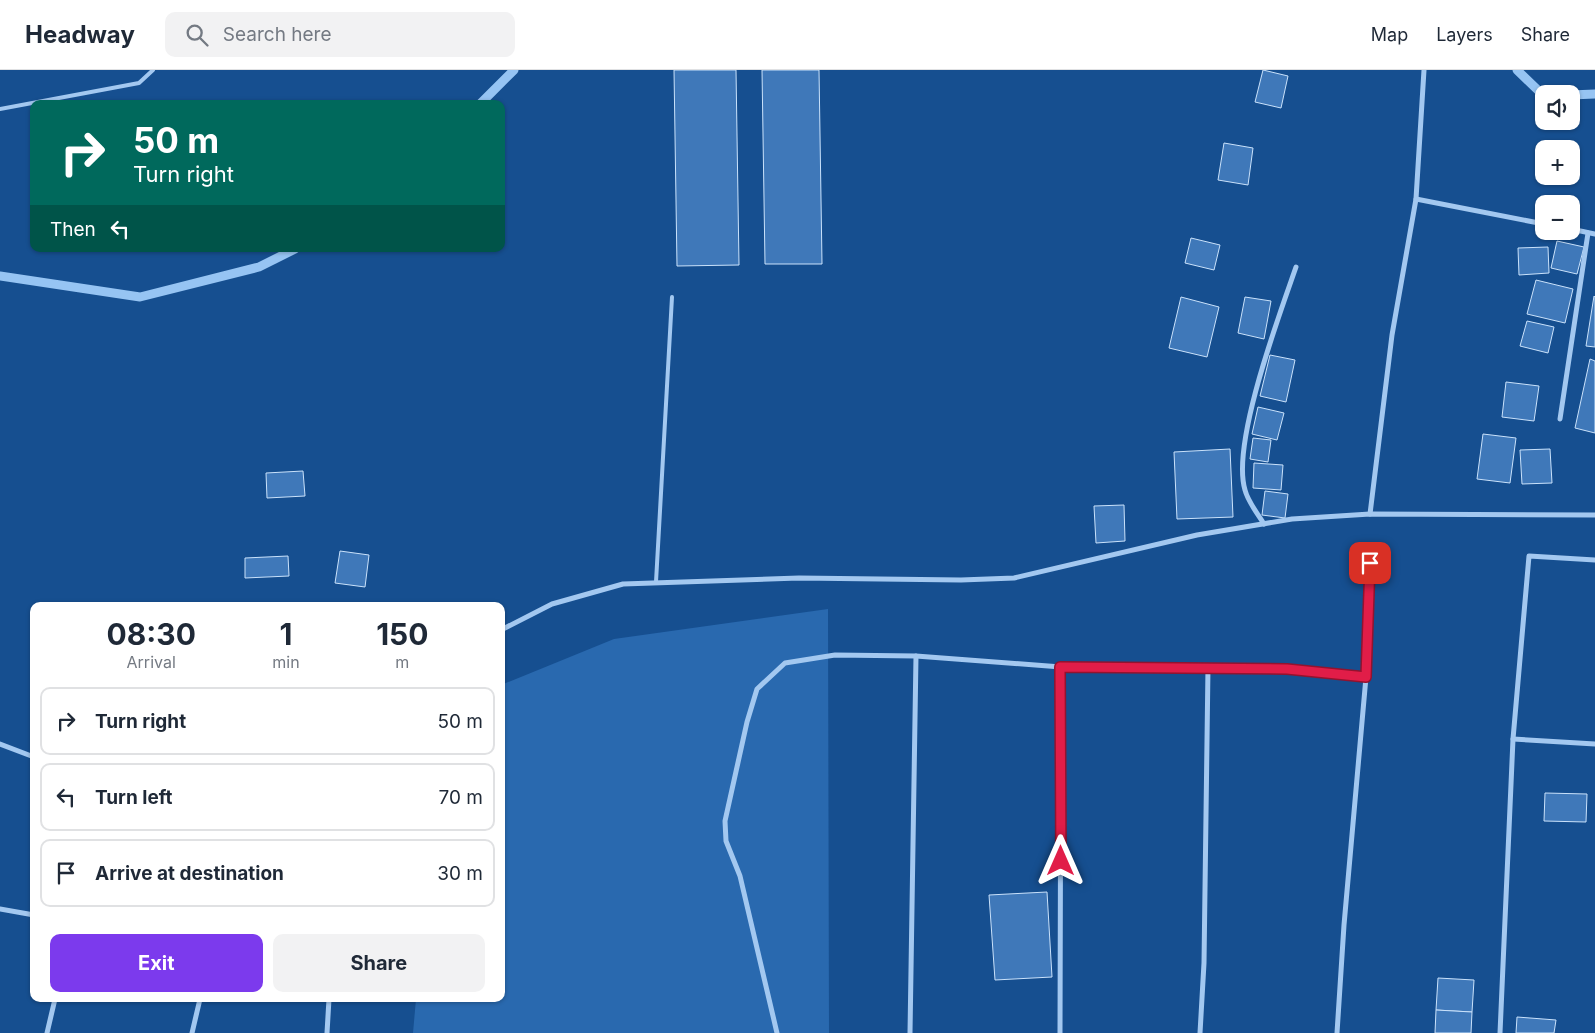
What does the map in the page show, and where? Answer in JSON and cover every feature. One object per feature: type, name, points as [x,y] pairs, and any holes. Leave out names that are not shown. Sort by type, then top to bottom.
[{"type":"street","points":[[1370,514],[1392,335],[1416,199],[1424,70]]},
{"type":"street","points":[[1416,199],[1535,222]]},
{"type":"street","points":[[1580,231],[1595,234]]},
{"type":"street","points":[[1560,419],[1588,233]]},
{"type":"street","points":[[1264,524],[1245,491],[1242,453],[1267,353],[1296,267]]},
{"type":"street","points":[[505,628],[552,604],[622,584],[799,578],[961,580],[1014,578],[1197,535],[1292,519],[1370,514],[1595,515]]},
{"type":"street","points":[[1337,1033],[1344,925],[1366,677],[1371,552]]},
{"type":"street","points":[[1500,1033],[1513,739],[1529,556],[1595,560]]},
{"type":"street","points":[[777,1033],[740,876],[726,841],[725,821],[747,722],[757,689],[785,663],[835,654],[916,656],[1060,667],[1287,669],[1366,677]]},
{"type":"street","points":[[910,1033],[916,656]]},
{"type":"street","points":[[1060,667],[1060,1033]]},
{"type":"street","points":[[1200,1033],[1204,963],[1208,667]]},
{"type":"street","points":[[1513,739],[1595,744]]},
{"type":"street","points":[[0,744],[30,755]]},
{"type":"street","points":[[0,909],[30,914]]},
{"type":"street","points":[[47,1033],[54,1002]]},
{"type":"street","points":[[192,1033],[199,1002]]},
{"type":"street","points":[[327,1033],[329,1002]]},
{"type":"lane","points":[[46,100],[139,82],[153,70]]},
{"type":"lane","points":[[0,109],[30,103]]},
{"type":"lane","points":[[656,582],[672,297]]},
{"type":"shaded area","points":[[828,609],[829,1033],[413,1033],[416,1002],[505,1002],[505,683],[614,639]]},
{"type":"building","points":[[674,70],[736,70],[739,265],[677,266]]},
{"type":"building","points":[[762,70],[819,70],[822,264],[765,264]]},
{"type":"building","points":[[1263,70],[1288,76],[1281,108],[1255,102]]},
{"type":"building","points":[[1224,143],[1253,148],[1248,185],[1218,180]]},
{"type":"building","points":[[1191,238],[1220,245],[1214,270],[1185,263]]},
{"type":"building","points":[[1557,241],[1584,247],[1577,274],[1551,268]]},
{"type":"building","points":[[1548,247],[1549,273],[1519,275],[1518,248]]},
{"type":"building","points":[[1536,280],[1573,289],[1565,323],[1527,314]]},
{"type":"building","points":[[1181,297],[1219,307],[1207,357],[1169,348]]},
{"type":"building","points":[[1245,297],[1271,301],[1264,339],[1238,333]]},
{"type":"building","points":[[1595,297],[1595,347],[1586,346]]},
{"type":"building","points":[[1527,321],[1554,327],[1548,353],[1520,346]]},
{"type":"building","points":[[1270,355],[1295,360],[1286,402],[1260,396]]},
{"type":"building","points":[[1590,359],[1595,361],[1595,433],[1575,428]]},
{"type":"building","points":[[1506,382],[1539,386],[1534,421],[1502,417]]},
{"type":"building","points":[[1258,407],[1284,413],[1277,440],[1252,434]]},
{"type":"building","points":[[1483,434],[1516,438],[1510,483],[1477,479]]},
{"type":"building","points":[[1253,438],[1271,440],[1268,462],[1250,459]]},
{"type":"building","points":[[1230,449],[1233,517],[1177,519],[1174,452]]},
{"type":"building","points":[[1550,449],[1552,483],[1522,484],[1520,450]]},
{"type":"building","points":[[1254,463],[1283,465],[1281,490],[1253,488]]},
{"type":"building","points":[[303,471],[305,496],[267,498],[266,473]]},
{"type":"building","points":[[1265,491],[1288,494],[1285,518],[1262,515]]},
{"type":"building","points":[[1124,505],[1125,541],[1096,543],[1094,506]]},
{"type":"building","points":[[340,551],[369,555],[365,587],[335,583]]},
{"type":"building","points":[[288,556],[289,576],[245,578],[245,558]]},
{"type":"building","points":[[1545,793],[1587,794],[1586,822],[1544,821]]},
{"type":"building","points":[[1047,892],[1052,977],[995,980],[989,895]]},
{"type":"building","points":[[1438,978],[1474,980],[1472,1012],[1436,1010]]},
{"type":"building","points":[[1436,1010],[1472,1012],[1471,1033],[1435,1033]]},
{"type":"building","points":[[1517,1017],[1556,1020],[1554,1033],[1516,1033]]},
{"type":"waterway","points":[[484,100],[514,70]]},
{"type":"waterway","points":[[1517,70],[1535,87]]},
{"type":"waterway","points":[[1580,95],[1595,94]]},
{"type":"waterway","points":[[0,276],[140,297],[259,267],[289,252]]},
{"type":"route","points":[[1061,861],[1060,667],[1287,669],[1366,677],[1370,563]]}]
